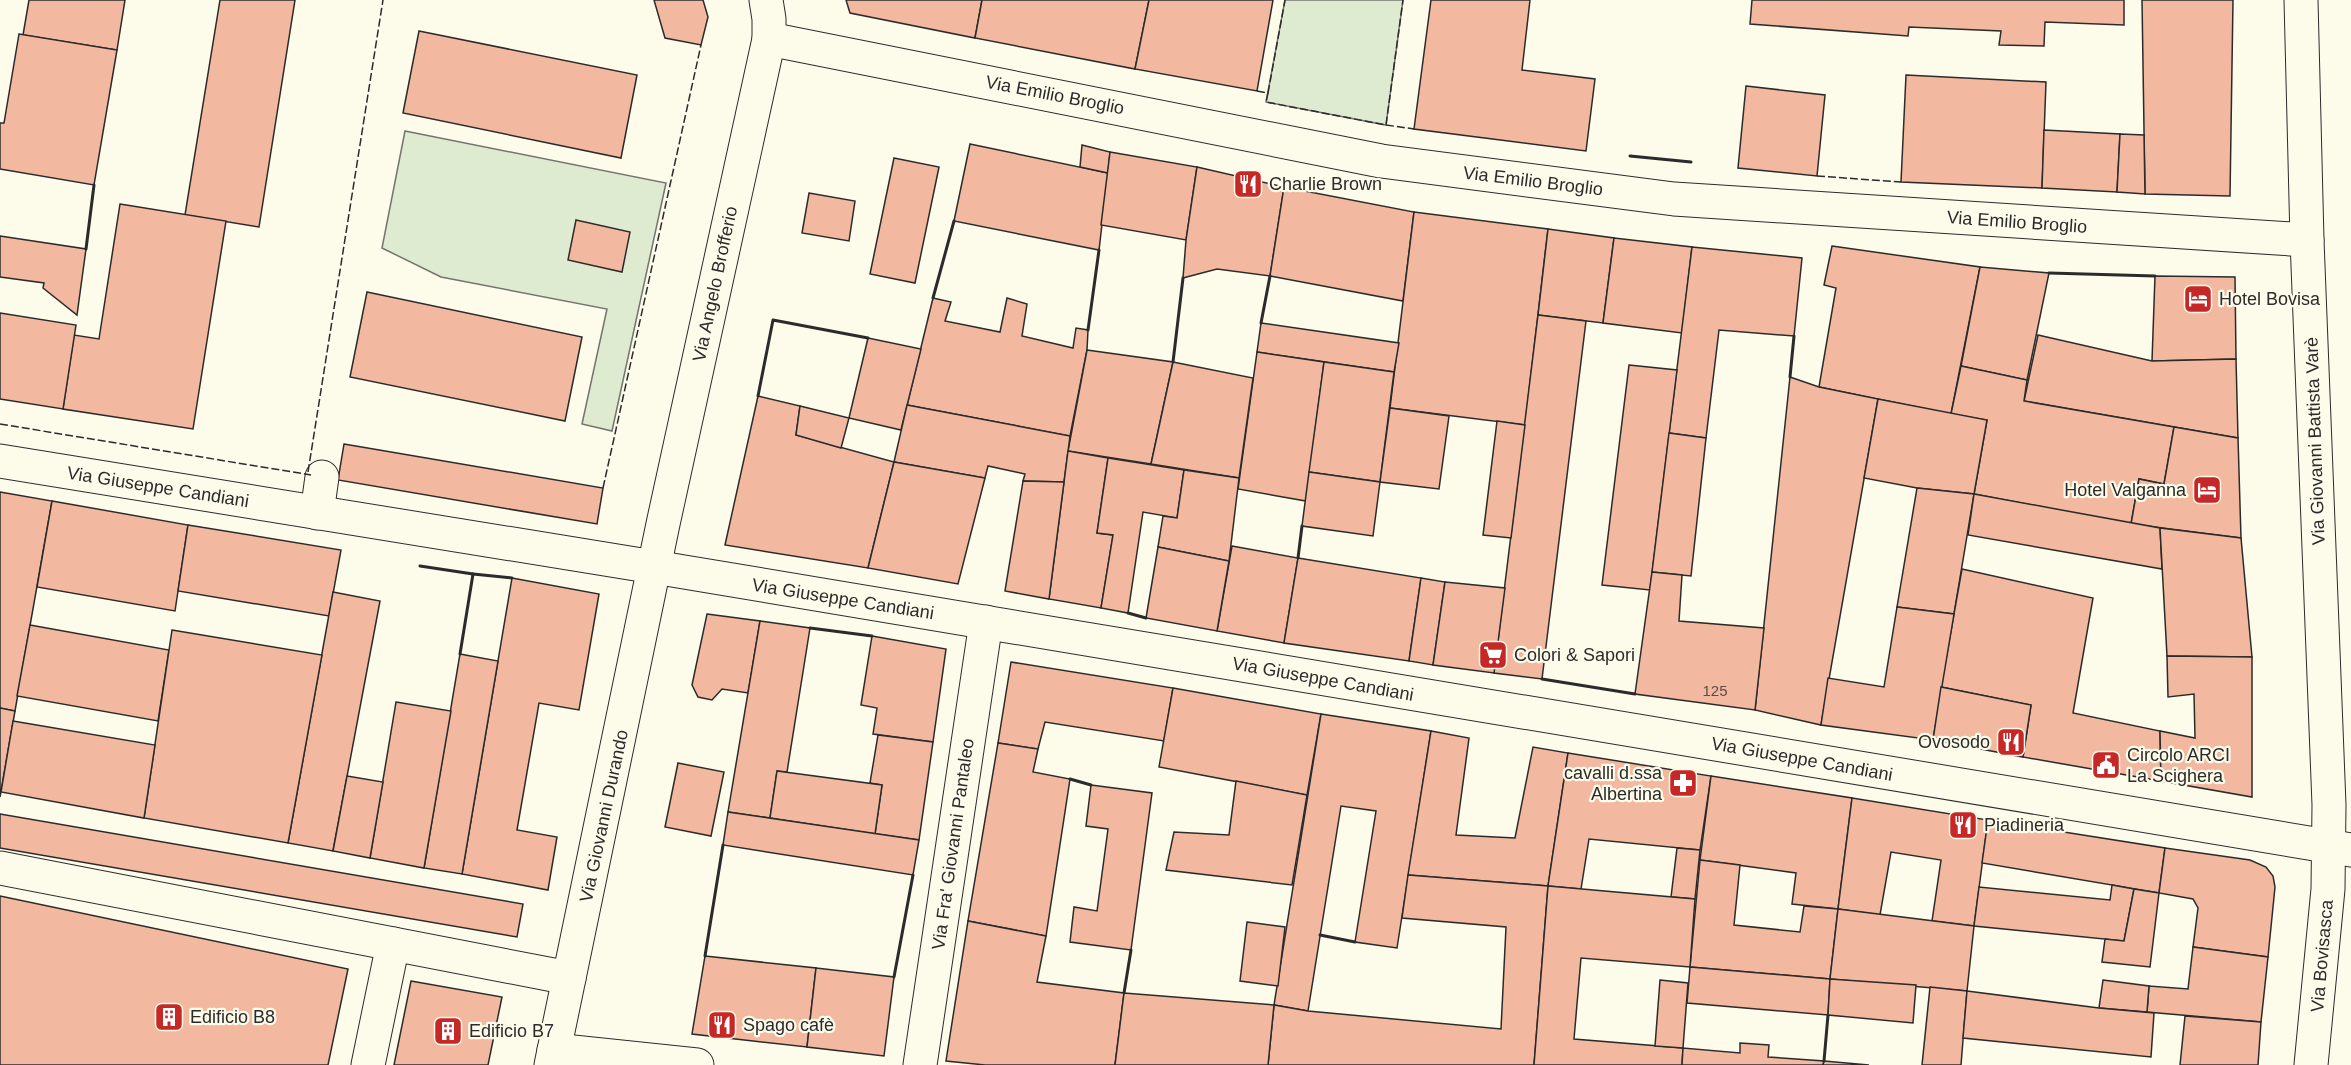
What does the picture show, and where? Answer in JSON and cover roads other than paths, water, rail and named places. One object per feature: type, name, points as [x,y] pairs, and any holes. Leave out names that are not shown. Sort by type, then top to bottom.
[{"type":"street","name":"Via Angelo Brofferio","points":[[654,567],[769,39],[766,0]]},
{"type":"street","name":"Via Giovanni Battista Varè","points":[[2301,0],[2307,240],[2329,805],[2340,848]]},
{"type":"street","name":"Via Emilio Broglio","points":[[769,39],[1381,161],[1650,196],[2307,240]]},
{"type":"street","name":"Via Giuseppe Candiani","points":[[0,461],[654,567],[2340,848]]},
{"type":"street","points":[[317,513],[322,477]]},
{"type":"street","name":"Via Giovanni Durando","points":[[552,1057],[654,567]]},
{"type":"street","name":"Via Fra' Giovanni Pantaleo","points":[[920,1065],[986,622]]},
{"type":"street","name":"Via Bovisasca","points":[[2312,1065],[2328,889],[2340,848]]},
{"type":"street","points":[[0,868],[569,978]]},
{"type":"street","points":[[368,1065],[393,944]]},
{"type":"street","points":[[552,1057],[697,1065]]},
{"type":"place","name":"Charlie Brown","points":[[1248,184]]},
{"type":"place","name":"Hotel Bovisa","points":[[2198,299]]},
{"type":"place","name":"Hotel Valganna","points":[[2207,490]]},
{"type":"place","name":"Colori & Sapori","points":[[1493,655]]},
{"type":"place","name":"Ovosodo","points":[[2011,742]]},
{"type":"place","name":"Circolo ARCI La Scighera","points":[[2106,765]]},
{"type":"place","name":"cavalli d.ssa Albertina","points":[[1683,783]]},
{"type":"place","name":"Piadineria","points":[[1963,825]]},
{"type":"place","name":"Edificio B8","points":[[169,1017]]},
{"type":"place","name":"Spago cafè","points":[[722,1025]]},
{"type":"place","name":"Edificio B7","points":[[448,1031]]}]
